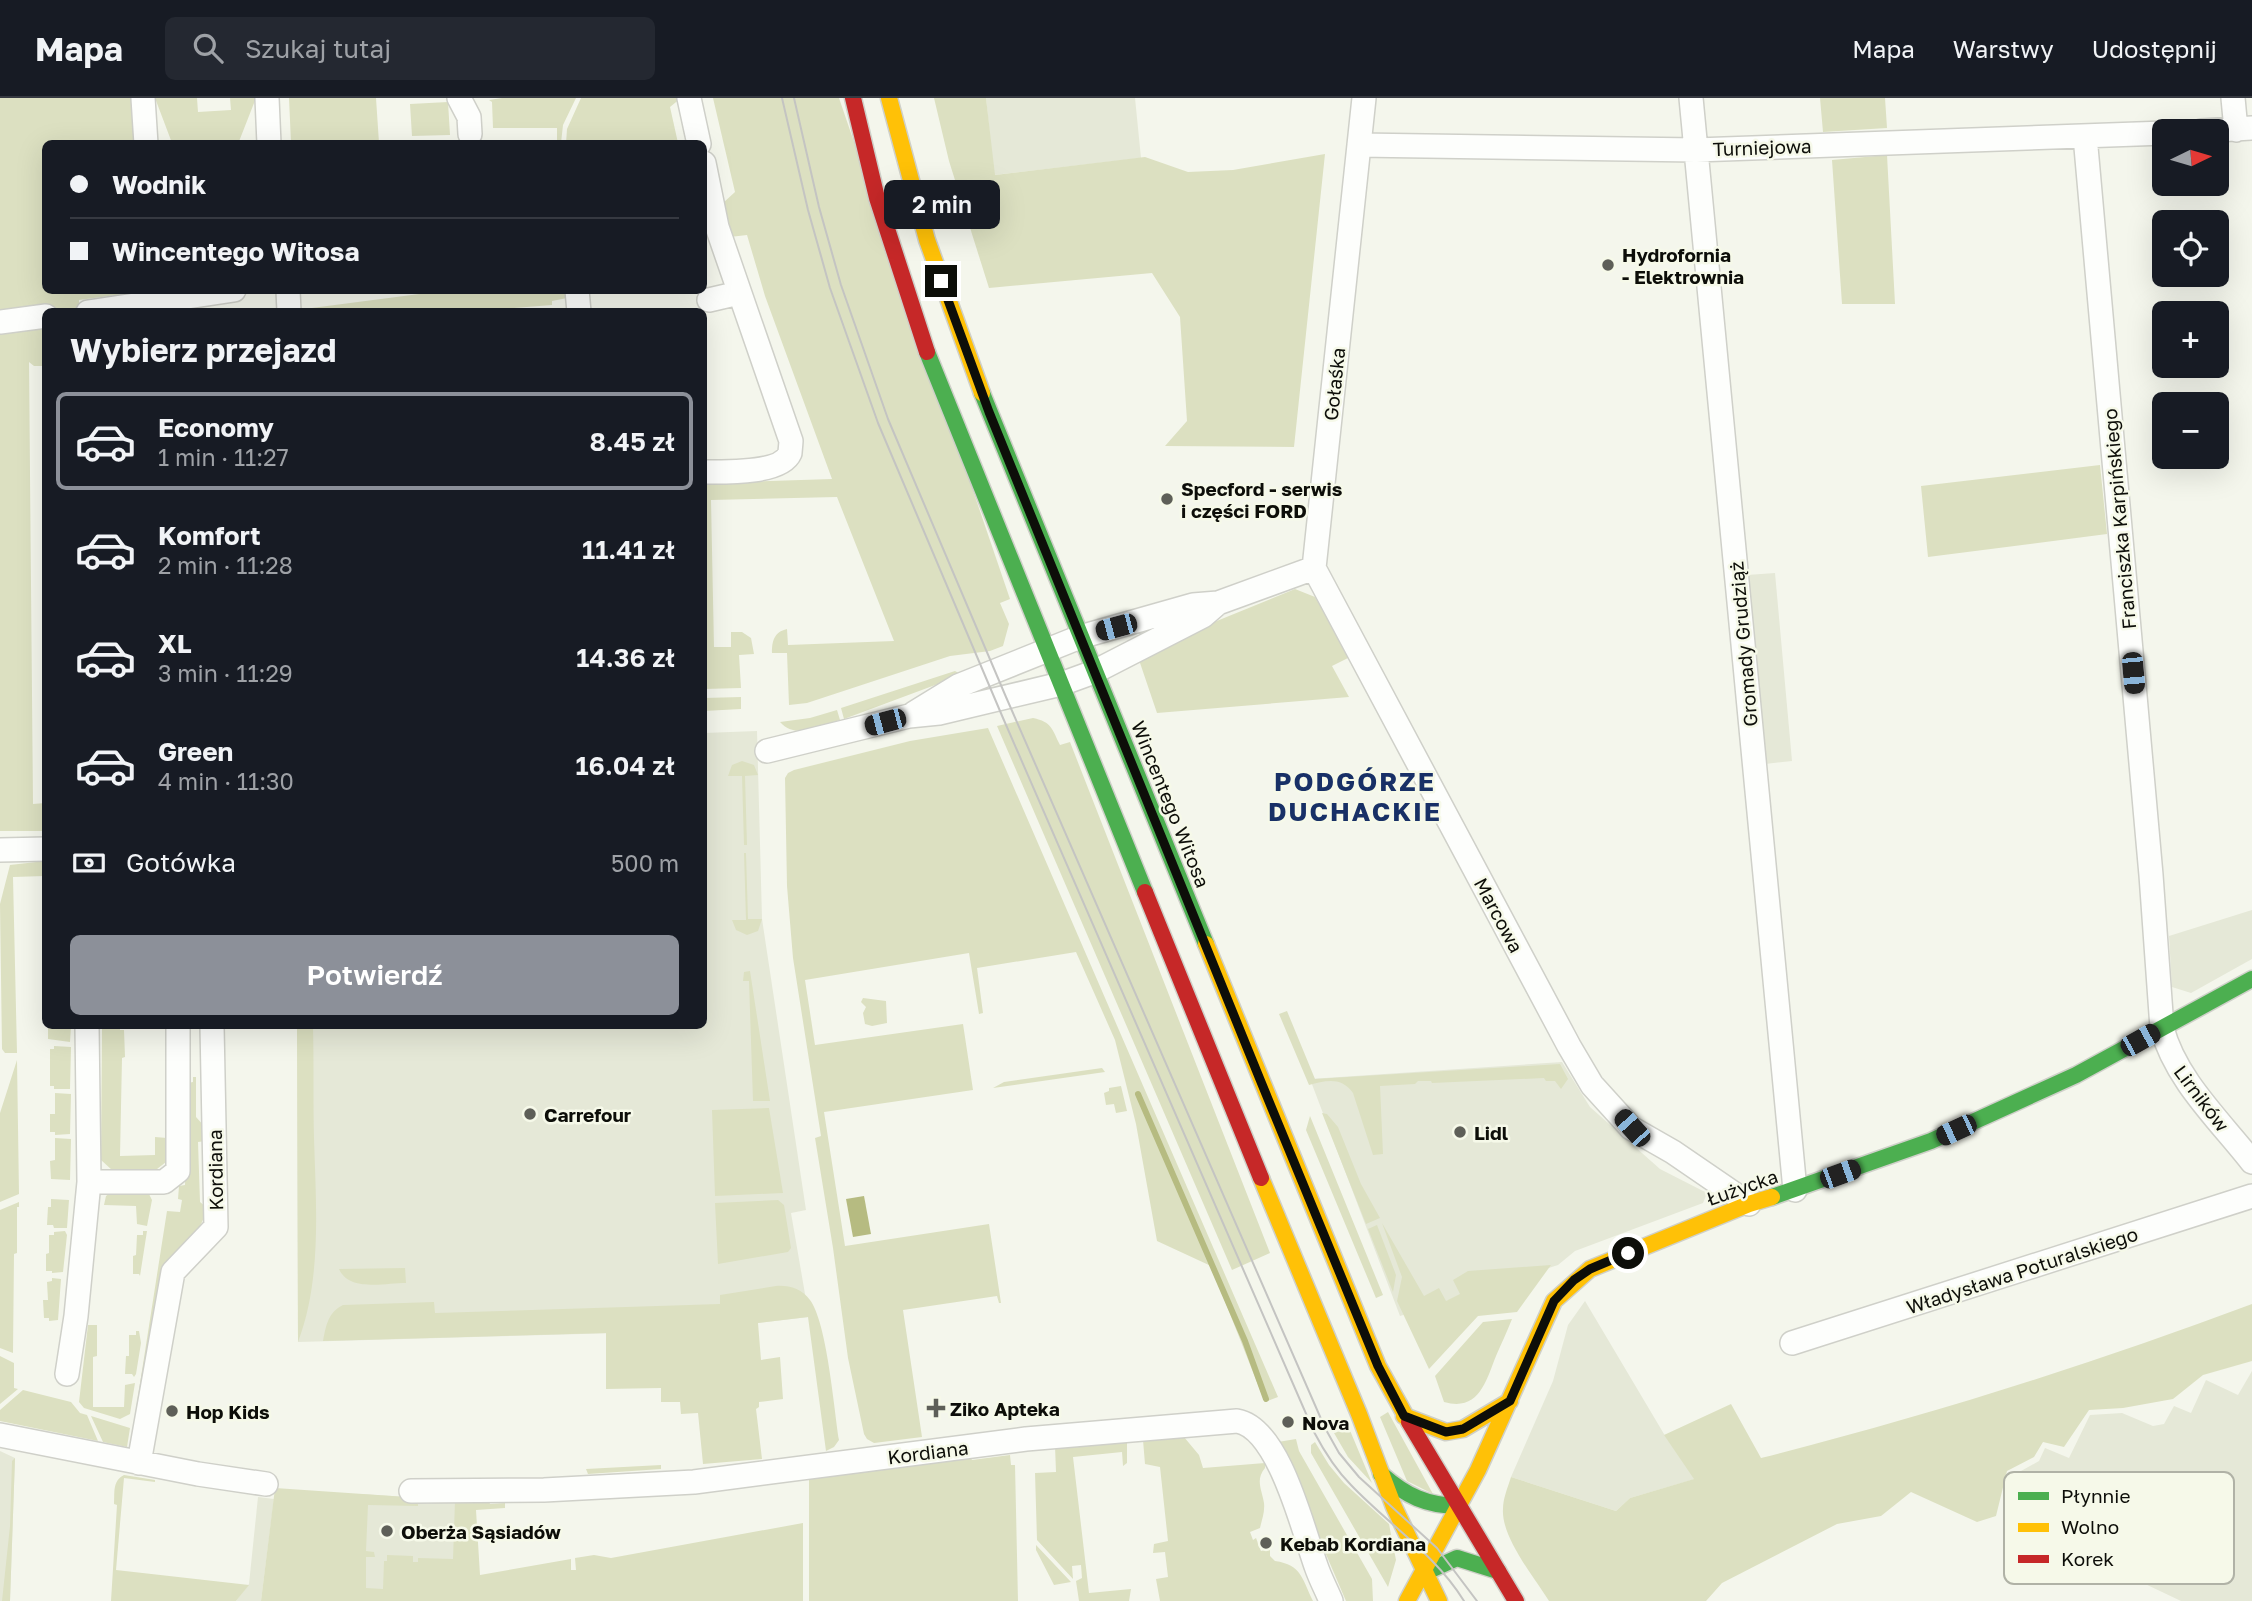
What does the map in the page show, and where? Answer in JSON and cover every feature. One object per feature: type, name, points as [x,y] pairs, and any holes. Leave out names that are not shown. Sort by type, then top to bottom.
[{"type":"main road","points":[[852,98],[877,198],[922,342],[1265,1190],[1359,1414],[1381,1474],[1438,1601]]},
{"type":"main road","name":"Wincentego Witosa","points":[[889,98],[919,213],[948,302],[989,412],[1375,1357],[1404,1416],[1516,1601]]},
{"type":"main road","name":"Łużycka","points":[[1407,1601],[1460,1506],[1554,1301],[1574,1280],[1590,1269],[1749,1204],[1931,1141],[2076,1075],[2252,979]]},
{"type":"main road","points":[[1404,1416],[1446,1432],[1463,1429],[1510,1401]]},
{"type":"main road","points":[[1381,1474],[1415,1500],[1427,1505],[1460,1506]]},
{"type":"main road","points":[[1424,1573],[1457,1558],[1498,1571]]},
{"type":"street","points":[[143,98],[146,140]]},
{"type":"street","points":[[267,98],[270,140]]},
{"type":"street","points":[[459,98],[469,117],[470,134]]},
{"type":"street","points":[[689,98],[698,140]]},
{"type":"street","name":"Gołaśka","points":[[1314,568],[1364,98]]},
{"type":"street","name":"Gromady Grudziąż","points":[[1691,98],[1795,1190]]},
{"type":"street","points":[[2233,98],[2244,129]]},
{"type":"street","name":"Turniejowa","points":[[1359,145],[1696,150],[2152,133]]},
{"type":"street","name":"Franciszka Karpińskiego","points":[[2085,136],[2162,1028]]},
{"type":"street","points":[[707,178],[717,227],[791,441],[790,452],[785,459],[752,471],[707,472]]},
{"type":"street","points":[[709,300],[739,293]]},
{"type":"street","points":[[105,308],[155,296],[187,298],[210,294]]},
{"type":"street","points":[[0,322],[42,317]]},
{"type":"street","points":[[909,716],[958,686],[1047,649],[1193,605],[1218,603],[1314,568]]},
{"type":"street","name":"Marcowa","points":[[1314,568],[1592,1085],[1632,1128],[1673,1152],[1749,1204]]},
{"type":"street","points":[[768,751],[909,716],[939,713],[1061,684],[1094,672],[1203,616],[1218,603]]},
{"type":"street","points":[[0,850],[42,849]]},
{"type":"street","name":"Lirników","points":[[2162,1028],[2166,1046],[2176,1068],[2252,1162]]},
{"type":"street","points":[[67,1374],[76,1315],[89,1182],[87,1029]]},
{"type":"street","name":"Kordiana","points":[[89,1182],[164,1182],[178,1171],[178,1029]]},
{"type":"street","name":"Kordiana","points":[[139,1463],[173,1272],[216,1227],[212,1029]]},
{"type":"street","name":"Władysława Poturalskiego","points":[[1792,1343],[2252,1196]]},
{"type":"street","name":"Kordiana","points":[[411,1491],[478,1492],[694,1482],[1026,1439],[1237,1421],[1248,1425],[1279,1463],[1316,1568],[1331,1601]]},
{"type":"street","points":[[0,1435],[139,1463],[266,1484]]},
{"type":"shaded area","points":[[0,98],[136,98],[139,140],[42,140],[42,294],[124,294],[79,300],[79,308],[42,308],[42,366],[34,366],[29,362],[33,804],[42,803],[42,831],[0,831]]},
{"type":"shaded area","points":[[155,98],[197,98],[198,112],[231,110],[230,98],[256,98],[240,140],[171,140]]},
{"type":"shaded area","points":[[289,98],[376,98],[379,140],[291,140]]},
{"type":"shaded area","points":[[576,98],[563,125],[561,140],[557,140],[557,128],[493,128],[492,102],[489,100]]},
{"type":"shaded area","points":[[581,98],[681,98],[670,107],[677,140],[566,140],[567,129]]},
{"type":"shaded area","points":[[713,98],[839,98],[1010,599],[1000,603],[1009,624],[1003,646],[990,651],[950,656],[807,703],[789,705],[787,653],[772,653],[773,641],[779,632],[787,629],[788,645],[894,641],[837,497],[711,500],[714,647],[731,647],[731,632],[742,632],[751,638],[754,654],[739,655],[741,688],[707,689],[707,483],[832,479],[765,296],[747,235],[730,237],[723,203],[735,192]]},
{"type":"shaded area","points":[[934,98],[986,98],[995,175],[1145,157],[1188,172],[1233,170],[1325,154],[1294,447],[1165,446],[1187,421],[1180,317],[1152,273],[989,288],[949,161]]},
{"type":"shaded area","points":[[986,98],[1135,98],[1141,158],[994,175]]},
{"type":"shaded area","points":[[1820,98],[1885,98],[1887,128],[1823,132]]},
{"type":"shaded area","points":[[448,102],[450,135],[412,136],[410,104]]},
{"type":"shaded area","points":[[1887,155],[1895,304],[1842,304],[1832,160]]},
{"type":"shaded area","points":[[419,294],[566,294],[567,298],[552,301],[552,305],[513,308],[312,308]]},
{"type":"shaded area","points":[[2100,465],[2107,534],[1928,557],[1921,486]]},
{"type":"shaded area","points":[[1775,573],[1792,761],[1765,764],[1747,575]]},
{"type":"shaded area","points":[[1295,589],[1315,597],[1350,657],[1332,666],[1349,697],[1157,713],[1138,657],[1175,638]]},
{"type":"shaded area","points":[[955,671],[962,675],[844,719],[841,708]]},
{"type":"shaded area","points":[[741,697],[741,709],[707,711],[707,698]]},
{"type":"shaded area","points":[[837,710],[840,720],[809,730],[793,730],[780,722],[810,718]]},
{"type":"shaded area","points":[[1033,718],[1048,724],[1060,745],[1070,742],[1270,1253],[1232,1270],[997,726]]},
{"type":"shaded area","points":[[988,728],[1278,1397],[1265,1402],[1211,1266],[1157,1241],[1136,1124],[1115,1040],[1076,952],[977,968],[983,1013],[979,1014],[969,953],[805,980],[815,1045],[963,1024],[973,1090],[824,1112],[845,1246],[989,1224],[1001,1303],[997,1296],[903,1310],[922,1437],[874,1443],[864,1434],[848,1358],[815,1138],[821,1136],[793,958],[787,886],[785,778],[794,770],[910,741]]},
{"type":"shaded area","points":[[757,731],[762,919],[806,1210],[791,1213],[809,1317],[691,1331],[298,1342],[297,1029],[707,1029],[707,733]]},
{"type":"shaded area","points":[[742,761],[754,765],[758,775],[745,776],[747,845],[744,845],[742,776],[728,776],[732,765]]},
{"type":"shaded area","points":[[744,853],[748,919],[762,919],[758,931],[747,935],[736,930],[732,920],[746,920]]},
{"type":"shaded area","points":[[42,861],[42,876],[13,877],[17,1053],[5,1053],[2,1049],[0,904],[10,865]]},
{"type":"shaded area","points":[[2252,910],[2252,959],[2191,993],[2172,987],[2169,936]]},
{"type":"shaded area","points":[[750,971],[770,1101],[753,1101],[749,981],[743,981],[744,972]]},
{"type":"shaded area","points":[[863,998],[886,1001],[887,1023],[872,1026],[865,1024],[863,1013],[866,1007],[861,1002]]},
{"type":"shaded area","points":[[1287,1011],[1315,1079],[1560,1064],[1568,1079],[1561,1089],[1555,1081],[1546,1081],[1544,1078],[1432,1083],[1418,1081],[1415,1084],[1380,1086],[1383,1154],[1373,1155],[1353,1093],[1338,1082],[1309,1085],[1279,1014]]},
{"type":"shaded area","points":[[48,1029],[71,1029],[70,1042],[48,1039]]},
{"type":"shaded area","points":[[102,1029],[120,1029],[124,1030],[125,1057],[122,1058],[120,1156],[155,1155],[155,1137],[167,1138],[166,1162],[157,1169],[112,1170],[101,1160]]},
{"type":"shaded area","points":[[297,1029],[313,1029],[316,1242],[311,1293],[298,1342]]},
{"type":"shaded area","points":[[54,1046],[71,1047],[70,1089],[54,1089],[54,1086],[50,1086],[50,1049],[54,1049]]},
{"type":"shaded area","points":[[17,1060],[19,1194],[0,1202],[0,1113]]},
{"type":"shaded area","points":[[1562,1062],[1590,1107],[1660,1169],[1707,1193],[1703,1203],[1575,1251],[1558,1265],[1400,1316],[1310,1079]]},
{"type":"shaded area","points":[[1102,1068],[1105,1072],[993,1088],[1004,1082]]},
{"type":"shaded area","points":[[193,1077],[196,1077],[196,1117],[205,1127],[206,1141],[198,1142],[200,1202],[206,1207],[199,1227],[171,1261],[160,1280],[134,1448],[130,1447],[167,1211],[180,1212],[182,1200],[178,1199],[179,1186],[185,1185],[188,1083],[193,1082]]},
{"type":"shaded area","points":[[1121,1086],[1127,1111],[1116,1113],[1114,1104],[1106,1105],[1104,1093],[1109,1091],[1109,1088]]},
{"type":"shaded area","points":[[55,1093],[71,1094],[70,1134],[55,1135],[55,1132],[50,1132],[50,1114],[55,1114]]},
{"type":"shaded area","points":[[769,1108],[783,1193],[715,1196],[712,1110]]},
{"type":"shaded area","points":[[1322,1113],[1327,1114],[1338,1127],[1361,1184],[1380,1218],[1366,1224]]},
{"type":"shaded area","points":[[1310,1116],[1383,1295],[1376,1298],[1306,1130]]},
{"type":"shaded area","points":[[55,1138],[71,1139],[70,1180],[51,1179],[50,1161],[55,1160]]},
{"type":"shaded area","points":[[110,1193],[149,1194],[152,1200],[147,1226],[137,1224],[136,1206],[104,1205],[106,1196]]},
{"type":"shaded area","points":[[864,1196],[871,1234],[853,1237],[846,1199]]},
{"type":"shaded area","points":[[51,1199],[69,1200],[67,1228],[47,1225]]},
{"type":"shaded area","points":[[778,1200],[784,1205],[791,1248],[788,1252],[718,1264],[715,1203]]},
{"type":"shaded area","points":[[19,1202],[17,1253],[14,1254],[13,1353],[0,1348],[0,1210]]},
{"type":"shaded area","points":[[1382,1223],[1424,1296],[1439,1288],[1446,1301],[1460,1294],[1453,1280],[1468,1271],[1551,1265],[1517,1312],[1478,1316],[1429,1369],[1397,1301],[1402,1277]]},
{"type":"shaded area","points":[[1377,1225],[1396,1275],[1393,1292],[1368,1229]]},
{"type":"shaded area","points":[[65,1231],[67,1235],[63,1272],[46,1271],[49,1235]]},
{"type":"shaded area","points":[[143,1231],[147,1231],[140,1276],[133,1274],[133,1256],[136,1255],[137,1235],[143,1235]]},
{"type":"shaded area","points":[[405,1268],[406,1283],[378,1285],[351,1281],[339,1269]]},
{"type":"shaded area","points":[[52,1278],[61,1279],[58,1320],[49,1321],[49,1318],[44,1318],[43,1300],[48,1300],[47,1282],[52,1281]]},
{"type":"shaded area","points":[[786,1286],[807,1296],[821,1327],[839,1440],[834,1447],[826,1451],[808,1317],[758,1323],[761,1360],[780,1357],[783,1399],[759,1402],[756,1409],[762,1459],[703,1464],[698,1413],[681,1414],[680,1402],[661,1402],[661,1388],[606,1389],[606,1333],[323,1341],[331,1316],[343,1305],[434,1302],[435,1313],[720,1304],[720,1295]]},
{"type":"shaded area","points":[[1585,1301],[1664,1434],[1695,1479],[1630,1498],[1616,1511],[1511,1477],[1553,1381],[1568,1325]]},
{"type":"shaded area","points":[[2252,1304],[2252,1361],[2203,1375],[2173,1399],[2123,1408],[2089,1410],[2064,1447],[2043,1442],[2034,1457],[2004,1472],[1996,1516],[1977,1522],[1911,1492],[1881,1516],[1837,1524],[1722,1583],[1706,1601],[1549,1601],[1507,1532],[1503,1505],[1511,1477],[1616,1511],[1630,1498],[1694,1479],[1664,1435],[1731,1404],[1761,1458],[2009,1388]]},
{"type":"shaded area","points":[[1512,1319],[1489,1375],[1479,1392],[1465,1403],[1444,1402],[1435,1376],[1483,1322]]},
{"type":"shaded area","points":[[88,1325],[97,1325],[97,1356],[93,1357],[93,1407],[124,1407],[125,1385],[135,1383],[130,1414],[120,1419],[84,1408],[79,1402]]},
{"type":"shaded area","points":[[136,1331],[139,1331],[141,1343],[134,1377],[132,1374],[125,1374],[126,1356],[129,1356],[129,1335],[136,1335]]},
{"type":"shaded area","points":[[0,1356],[14,1363],[14,1388],[18,1389],[0,1404]]},
{"type":"shaded area","points":[[2252,1371],[2252,1601],[2181,1601],[2145,1584],[2234,1584],[2234,1472],[2019,1472],[2039,1461],[2045,1448],[2069,1458],[2090,1415],[2122,1413],[2153,1426],[2164,1424],[2174,1406],[2191,1413],[2206,1380],[2238,1395]]},
{"type":"shaded area","points":[[23,1390],[71,1402],[80,1413],[87,1415],[98,1441],[0,1421],[0,1410]]},
{"type":"shaded area","points":[[1388,1412],[1433,1494],[1407,1481],[1380,1417]]},
{"type":"shaded area","points":[[91,1416],[130,1428],[127,1447],[103,1442]]},
{"type":"shaded area","points":[[1349,1428],[1372,1483],[1348,1457],[1334,1433]]},
{"type":"shaded area","points":[[1184,1437],[1199,1455],[1203,1468],[1265,1463],[1260,1481],[1264,1503],[1263,1516],[1260,1528],[1250,1532],[1253,1540],[1256,1538],[1261,1551],[1270,1548],[1270,1556],[1275,1561],[1291,1566],[1300,1574],[1313,1601],[1160,1601],[1156,1579],[1168,1577],[1165,1552],[1153,1553],[1154,1544],[1168,1541],[1160,1467],[1145,1464],[1143,1440]]},
{"type":"shaded area","points":[[1296,1439],[1299,1451],[1372,1579],[1373,1601],[1346,1601],[1278,1442]]},
{"type":"shaded area","points":[[1127,1441],[1127,1463],[1123,1466],[1122,1452],[1073,1457],[1089,1593],[1131,1589],[1129,1601],[1079,1601],[1076,1581],[1082,1578],[1081,1565],[1072,1566],[1073,1579],[1037,1540],[1035,1473],[1056,1472],[1055,1446]]},
{"type":"shaded area","points":[[1315,1442],[1344,1483],[1389,1524],[1396,1560],[1388,1587],[1311,1453],[1311,1445]]},
{"type":"shaded area","points":[[0,1451],[15,1458],[10,1601],[0,1601]]},
{"type":"shaded area","points":[[969,1455],[972,1460],[1010,1455],[1011,1465],[1015,1465],[1018,1601],[809,1601],[809,1477]]},
{"type":"shaded area","points":[[15,1458],[10,1601],[2,1601],[10,1526],[12,1461]]},
{"type":"shaded area","points":[[661,1465],[661,1469],[588,1474],[586,1469]]},
{"type":"shaded area","points":[[124,1475],[155,1482],[124,1478],[116,1570],[249,1585],[236,1601],[111,1601],[117,1505],[114,1504],[114,1492],[116,1484]]},
{"type":"shaded area","points":[[275,1488],[407,1497],[418,1503],[418,1506],[368,1505],[366,1551],[374,1552],[375,1557],[366,1557],[366,1588],[383,1589],[384,1561],[387,1561],[387,1555],[413,1556],[413,1562],[418,1562],[418,1558],[453,1559],[455,1501],[489,1501],[490,1504],[505,1503],[505,1508],[476,1510],[480,1575],[571,1559],[571,1570],[576,1570],[575,1558],[594,1555],[611,1558],[803,1523],[803,1601],[261,1601]]},
{"type":"shaded area","points":[[361,1494],[407,1497],[426,1504],[455,1501],[456,1589],[365,1601]]},
{"type":"shaded area","points":[[258,1497],[274,1499],[261,1601],[236,1601],[249,1584]]},
{"type":"shaded area","points":[[1036,1545],[1071,1582],[1054,1585]]},
{"type":"waterway","points":[[1138,1094],[1245,1341],[1266,1399]]},
{"type":"tram line","points":[[782,98],[808,210],[830,288],[878,423],[1003,718],[1314,1432],[1345,1479],[1426,1554],[1453,1584],[1464,1601]]},
{"type":"tram line","points":[[794,98],[819,207],[841,285],[888,419],[1006,697],[1325,1428],[1339,1453],[1359,1477],[1437,1548],[1477,1601]]},
{"type":"traffic: fast","points":[[927,352],[1145,892]]},
{"type":"traffic: fast","points":[[982,393],[1206,944]]},
{"type":"traffic: fast","points":[[1772,1197],[1931,1141],[2076,1075],[2252,979]]},
{"type":"traffic: fast","points":[[1381,1474],[1399,1488],[1427,1502],[1460,1506]]},
{"type":"traffic: fast","points":[[1424,1573],[1457,1558],[1498,1571]]},
{"type":"traffic: slow","points":[[889,98],[927,240],[982,393]]},
{"type":"traffic: slow","points":[[1206,944],[1378,1366],[1409,1422]]},
{"type":"traffic: slow","points":[[1261,1178],[1359,1414],[1394,1507],[1439,1601]]},
{"type":"traffic: slow","points":[[1407,1601],[1478,1470],[1554,1301],[1590,1269],[1772,1197]]},
{"type":"traffic: slow","points":[[1404,1416],[1446,1432],[1463,1429],[1510,1401]]},
{"type":"traffic: jam","points":[[853,98],[877,198],[927,352]]},
{"type":"traffic: jam","points":[[1145,892],[1261,1178]]},
{"type":"traffic: jam","points":[[1409,1422],[1516,1601]]},
{"type":"place","name":"Hydrofornia - Elektrownia","points":[[1608,265]]},
{"type":"place","name":"Specford - serwis i części FORD","points":[[1167,499]]},
{"type":"place","name":"Carrefour","points":[[530,1114]]},
{"type":"place","name":"Lidl","points":[[1460,1132]]},
{"type":"place","name":"Ziko Apteka","points":[[936,1408]]},
{"type":"place","name":"Hop Kids","points":[[172,1411]]},
{"type":"place","name":"Nova","points":[[1288,1422]]},
{"type":"place","name":"Oberża Sąsiadów","points":[[387,1531]]},
{"type":"place","name":"Kebab Kordiana","points":[[1266,1543]]},
{"type":"district","name":"PODGÓRZE DUCHACKIE","points":[[1355,796]]},
{"type":"route","points":[[941,281],[989,412],[1259,1077],[1378,1366],[1404,1416],[1446,1432],[1463,1429],[1510,1401],[1554,1301],[1574,1280],[1590,1269],[1628,1253]]}]
